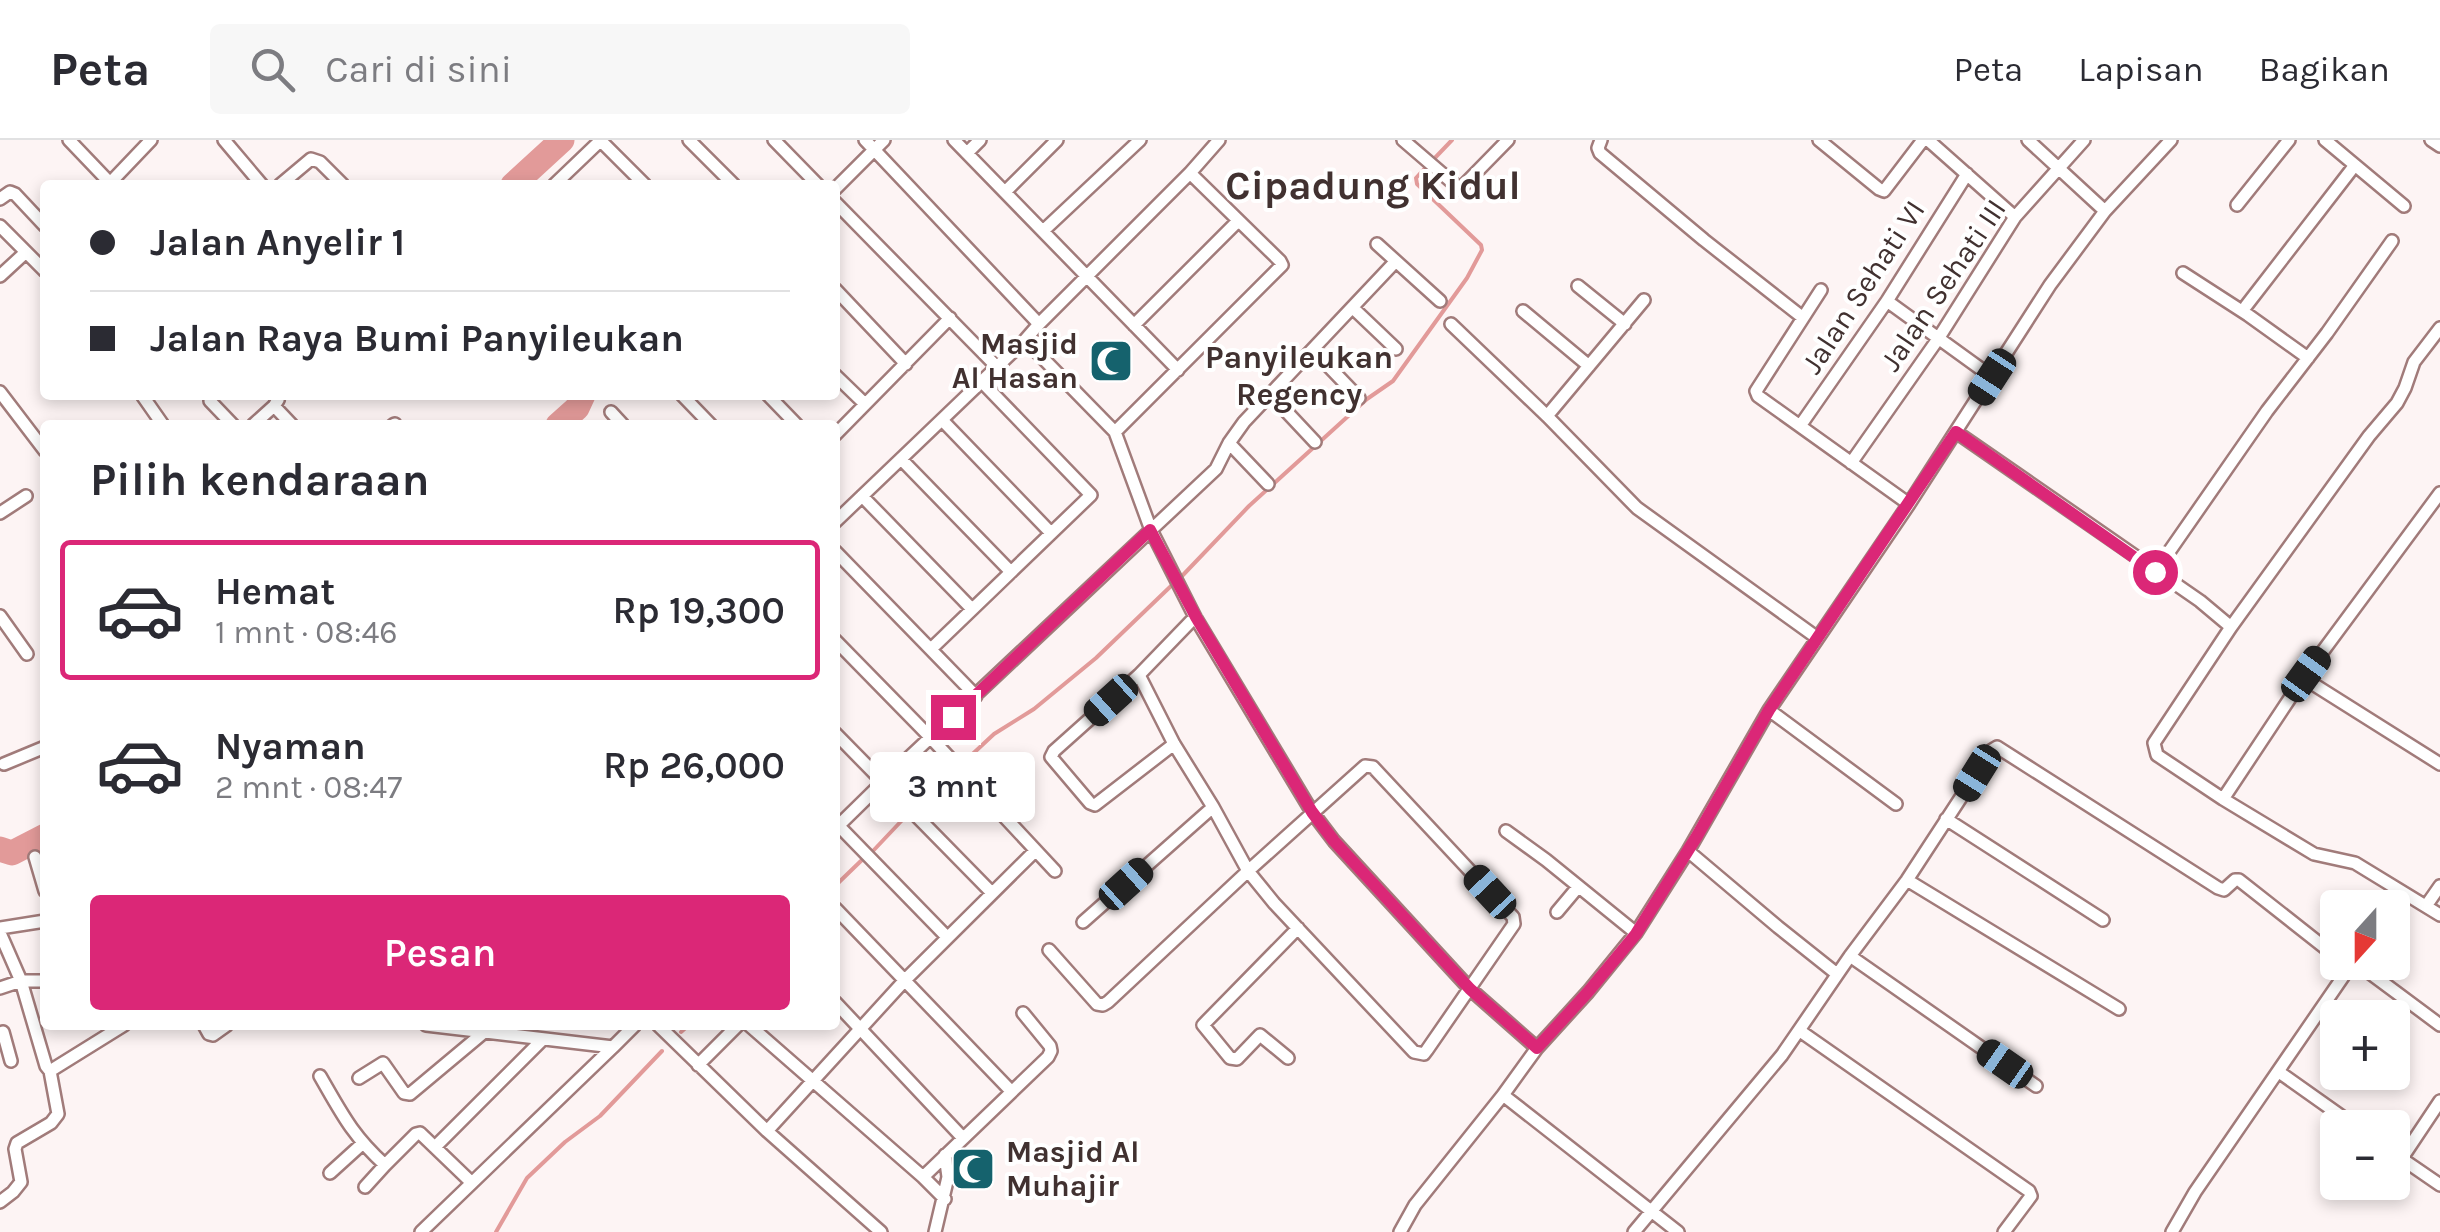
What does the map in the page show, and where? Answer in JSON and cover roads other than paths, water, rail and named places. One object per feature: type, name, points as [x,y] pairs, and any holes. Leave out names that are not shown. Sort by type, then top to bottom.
[{"type":"street","points":[[69,140],[107,180]]},
{"type":"street","points":[[115,180],[151,140]]},
{"type":"street","points":[[224,140],[258,180]]},
{"type":"street","points":[[561,180],[600,140],[639,180]]},
{"type":"street","points":[[689,140],[729,180]]},
{"type":"street","points":[[774,140],[813,180]]},
{"type":"street","points":[[840,183],[869,145],[884,140]]},
{"type":"street","points":[[954,140],[1178,370]]},
{"type":"street","points":[[967,153],[980,140]]},
{"type":"street","points":[[1005,192],[1057,140]]},
{"type":"street","points":[[1043,231],[1140,140]]},
{"type":"street","points":[[840,517],[1025,340],[1219,140]]},
{"type":"street","points":[[1404,140],[1460,189],[1508,140]]},
{"type":"street","points":[[1601,140],[1600,153],[1802,318]]},
{"type":"street","points":[[1819,140],[1884,191],[1926,140],[2015,217]]},
{"type":"street","points":[[2028,140],[2103,209]]},
{"type":"street","name":"Jalan Sehati III","points":[[1850,463],[1938,339],[2015,217],[2084,140]]},
{"type":"street","points":[[1404,1230],[1537,1048],[1636,934],[1769,710],[1909,504],[2050,285],[2103,209],[2171,140]]},
{"type":"street","points":[[2237,205],[2289,140]]},
{"type":"street","points":[[2325,140],[2404,206]]},
{"type":"street","points":[[2432,140],[2440,146]]},
{"type":"street","points":[[869,145],[1039,324]]},
{"type":"street","points":[[286,180],[316,158],[338,180]]},
{"type":"street","points":[[2246,306],[2355,165]]},
{"type":"street","points":[[1115,432],[1282,265],[1190,173]]},
{"type":"street","name":"Jalan Sehati VI","points":[[1800,426],[1887,302],[1966,174]]},
{"type":"street","points":[[0,198],[10,192],[15,194],[40,221]]},
{"type":"street","points":[[840,207],[997,367]]},
{"type":"street","points":[[1134,324],[1238,222]]},
{"type":"street","points":[[0,226],[40,266]]},
{"type":"street","points":[[2155,572],[2392,241]]},
{"type":"street","points":[[1378,244],[1440,301]]},
{"type":"street","points":[[0,276],[26,252]]},
{"type":"street","points":[[840,822],[1216,470],[1228,443],[1244,422],[1395,262]]},
{"type":"street","points":[[2183,273],[2308,358]]},
{"type":"street","points":[[1578,286],[1624,324]]},
{"type":"street","points":[[1822,290],[1756,391],[1758,396],[1909,504]]},
{"type":"street","points":[[840,294],[906,364]]},
{"type":"street","points":[[1548,416],[1644,300]]},
{"type":"street","points":[[1887,302],[1992,377]]},
{"type":"street","points":[[1353,308],[1396,349]]},
{"type":"street","points":[[1522,311],[1589,366]]},
{"type":"street","points":[[840,430],[950,318]]},
{"type":"street","points":[[1451,324],[1637,508],[1816,638]]},
{"type":"street","points":[[2440,328],[2414,362],[2397,403],[2231,627],[2154,743],[2156,755],[2314,854],[2355,863],[2440,915]]},
{"type":"street","points":[[1025,340],[1115,432],[1150,530],[1196,617],[1312,812],[1470,989],[1537,1048]]},
{"type":"street","points":[[1312,350],[1359,398]]},
{"type":"street","points":[[840,379],[865,404]]},
{"type":"street","points":[[931,649],[1091,495],[982,382]]},
{"type":"street","points":[[0,392],[40,444]]},
{"type":"street","points":[[1270,394],[1315,442]]},
{"type":"street","points":[[257,420],[274,400]]},
{"type":"street","points":[[687,400],[706,420]]},
{"type":"street","points":[[773,400],[793,420]]},
{"type":"street","points":[[210,401],[227,420]]},
{"type":"street","points":[[610,412],[618,420]]},
{"type":"street","points":[[942,420],[1051,533]]},
{"type":"street","points":[[1956,432],[2200,601],[2231,627]]},
{"type":"street","points":[[1228,443],[1268,484]]},
{"type":"street","points":[[901,459],[1011,572]]},
{"type":"street","points":[[2223,798],[2306,674],[2440,492]]},
{"type":"street","points":[[0,513],[26,496]]},
{"type":"street","points":[[862,496],[972,609]]},
{"type":"street","points":[[840,556],[976,696]]},
{"type":"street","points":[[0,616],[27,654]]},
{"type":"street","points":[[1174,744],[1096,805],[1090,803],[1051,757],[1196,617]]},
{"type":"street","points":[[840,645],[1055,871]]},
{"type":"street","points":[[1049,950],[1097,1004],[1108,1002],[1248,871],[1312,812],[1365,766],[1374,766],[1513,916],[1514,924],[1427,1050],[1419,1055],[1248,871],[1139,675]]},
{"type":"street","points":[[2313,684],[2440,764]]},
{"type":"street","points":[[1769,710],[1896,804]]},
{"type":"street","points":[[840,738],[992,894]]},
{"type":"street","points":[[1634,1232],[1766,1077],[1997,746],[2218,888],[2224,890],[2238,880],[2320,943]]},
{"type":"street","points":[[4,764],[40,749]]},
{"type":"street","points":[[1083,922],[1213,807]]},
{"type":"street","points":[[1946,820],[2104,920]]},
{"type":"street","points":[[840,830],[947,937]]},
{"type":"street","points":[[1506,831],[1636,934]]},
{"type":"street","points":[[766,1131],[905,980],[1036,851]]},
{"type":"street","points":[[1688,851],[1837,974]]},
{"type":"street","points":[[35,857],[40,874]]},
{"type":"street","points":[[1907,880],[2119,1009]]},
{"type":"street","points":[[2426,906],[2440,886]]},
{"type":"street","points":[[1557,912],[1578,888]]},
{"type":"street","points":[[840,913],[1011,1091]]},
{"type":"street","points":[[0,1202],[21,1182],[17,1143],[58,1114],[50,1071],[0,931],[40,922]]},
{"type":"street","points":[[1288,1058],[1260,1036],[1237,1059],[1230,1058],[1204,1027],[1298,928]]},
{"type":"street","points":[[1850,956],[2036,1086]]},
{"type":"street","points":[[2172,1232],[2336,980]]},
{"type":"street","points":[[2379,980],[2440,1025]]},
{"type":"street","points":[[0,988],[21,981],[40,981]]},
{"type":"street","points":[[840,1007],[962,1137]]},
{"type":"street","points":[[923,1177],[1052,1051],[1023,1013]]},
{"type":"street","points":[[50,1071],[116,1030]]},
{"type":"street","points":[[467,1030],[613,1046]]},
{"type":"street","points":[[422,1232],[630,1030]]},
{"type":"street","points":[[663,1030],[766,1131],[881,1232]]},
{"type":"street","points":[[698,1065],[733,1030]]},
{"type":"street","points":[[755,1030],[945,1199]]},
{"type":"street","points":[[5,1031],[11,1060]]},
{"type":"street","points":[[1800,1031],[2030,1191],[2004,1232]]},
{"type":"street","points":[[360,1078],[383,1063],[404,1093],[410,1094],[483,1032]]},
{"type":"street","points":[[436,1146],[544,1040]]},
{"type":"street","points":[[2279,1072],[2333,1110]]},
{"type":"street","points":[[320,1076],[344,1120],[385,1165]]},
{"type":"street","points":[[1503,1095],[1678,1232]]},
{"type":"street","points":[[2410,1139],[2440,1101]]},
{"type":"street","points":[[365,1187],[420,1133],[472,1182]]},
{"type":"street","points":[[330,1174],[362,1144]]},
{"type":"street","points":[[935,1232],[949,1170],[945,1155]]},
{"type":"street","points":[[2410,1164],[2440,1185]]},
{"type":"waterway","points":[[518,180],[562,140]]},
{"type":"waterway","points":[[1431,162],[1452,140]]},
{"type":"waterway","points":[[1183,575],[1249,506],[1367,399],[1393,381],[1467,278],[1481,245],[1417,184],[1416,178],[1426,167]]},
{"type":"waterway","points":[[564,420],[581,400]]},
{"type":"waterway","points":[[964,762],[994,734],[1034,709],[1096,658],[1171,586]]},
{"type":"waterway","points":[[914,808],[952,772]]},
{"type":"waterway","points":[[872,852],[907,815]]},
{"type":"waterway","points":[[0,849],[12,853],[40,839]]},
{"type":"waterway","points":[[840,881],[864,858]]},
{"type":"waterway","points":[[496,1232],[527,1178],[600,1116],[662,1051]]},
{"type":"place","name":"Masjid Al Hasan","points":[[1111,361]]},
{"type":"place","name":"Masjid Al Muhajir","points":[[973,1169]]},
{"type":"district","name":"Cipadung Kidul","points":[[1373,185]]},
{"type":"district","name":"Panyileukan Regency","points":[[1299,376]]}]
